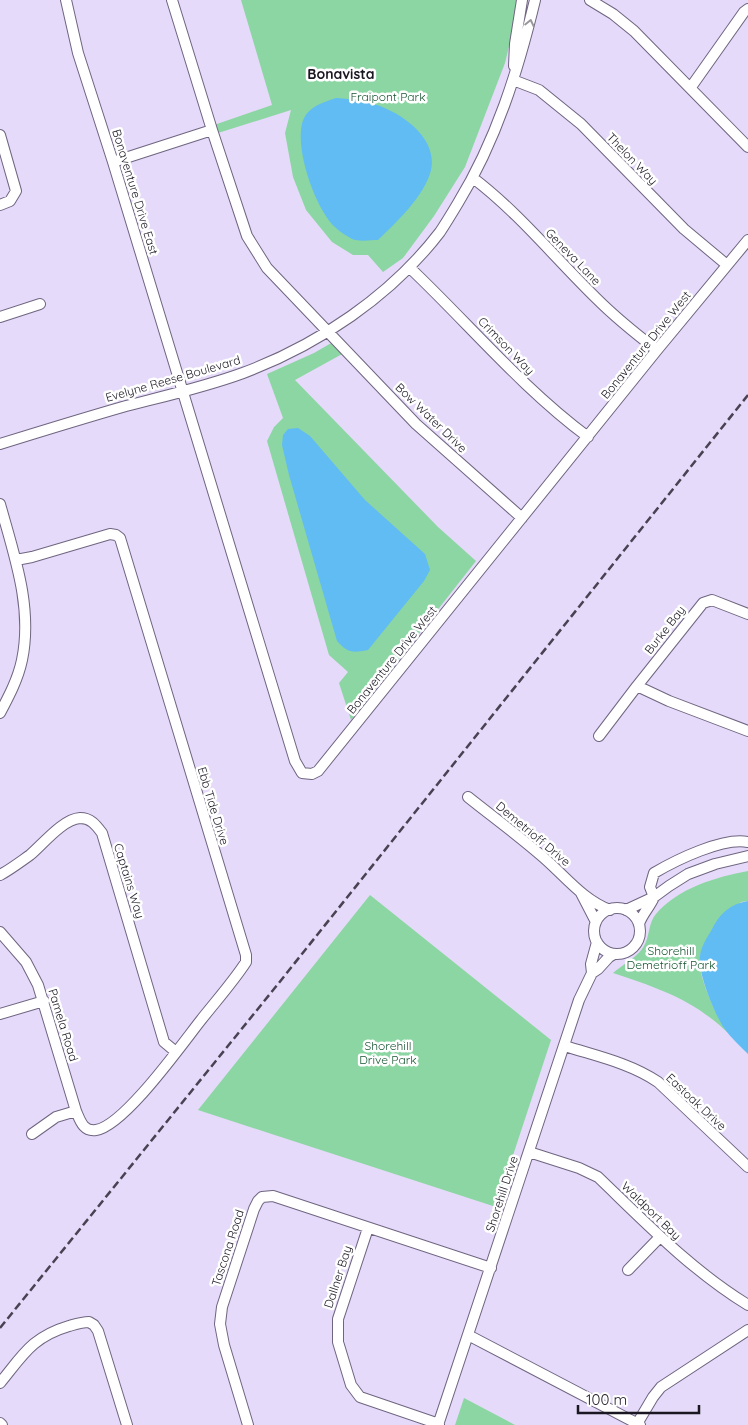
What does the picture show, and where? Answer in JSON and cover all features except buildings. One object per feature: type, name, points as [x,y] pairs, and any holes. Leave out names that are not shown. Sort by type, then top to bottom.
[{"type":"street","name":"Bonaventure Drive East","points":[[66,0],[78,53],[183,391]]},
{"type":"street","points":[[172,0],[246,236],[267,268],[328,331]]},
{"type":"street","name":"Evelyne Reese Boulevard","points":[[513,80],[515,44],[522,0]]},
{"type":"street","name":"Evelyne Reese Boulevard","points":[[0,444],[59,425],[243,373],[293,351],[328,331],[370,302],[410,268],[440,231],[473,178],[494,133],[513,80],[525,44],[535,0]]},
{"type":"street","points":[[590,0],[614,14],[634,31],[748,146]]},
{"type":"street","points":[[691,87],[744,12],[748,10]]},
{"type":"street","name":"Thelon Way","points":[[513,80],[539,90],[565,110],[684,229],[727,265]]},
{"type":"street","points":[[113,162],[212,130]]},
{"type":"street","points":[[0,135],[16,191],[10,201],[0,205]]},
{"type":"street","name":"Geneva Lane","points":[[473,178],[518,218],[597,300],[657,350]]},
{"type":"street","name":"Bonaventure Drive West","points":[[183,391],[295,760],[302,773],[312,774],[318,770],[748,240]]},
{"type":"street","name":"Crimson Way","points":[[410,268],[454,310],[524,384],[564,420],[588,437]]},
{"type":"street","points":[[0,317],[40,304]]},
{"type":"street","name":"Bow Water Drive","points":[[328,331],[416,424],[522,518]]},
{"type":"street","points":[[0,504],[23,591],[26,623],[22,660],[14,688],[0,713]]},
{"type":"street","name":"Ebb Tide Drive","points":[[16,560],[110,534],[120,538],[246,955],[246,962],[243,967],[145,1091],[127,1110],[104,1127],[94,1131],[90,1130]]},
{"type":"street","name":"Burke Bay","points":[[599,736],[703,603],[712,600],[748,614]]},
{"type":"street","points":[[637,686],[668,701],[748,731]]},
{"type":"street","name":"Demetrioff Drive","points":[[468,797],[533,848],[562,874],[580,893],[596,922]]},
{"type":"street","name":"Captains Way","points":[[0,875],[28,856],[68,822],[80,818],[90,820],[96,824],[102,833],[164,1042],[176,1052]]},
{"type":"street","points":[[654,897],[650,888],[654,873],[701,851],[728,843],[748,842]]},
{"type":"street","name":"Shorehill Drive","points":[[610,910],[626,910],[654,897],[688,874],[716,864],[748,856]]},
{"type":"street","name":"Demetrioff Drive","points":[[580,893],[610,910]]},
{"type":"street","name":"Shorehill Drive","points":[[592,972],[598,969],[609,957],[626,952],[636,944],[640,932],[640,918],[650,906],[654,897]]},
{"type":"street","points":[[596,922],[600,916],[610,910]]},
{"type":"street","points":[[626,910],[632,914],[639,924]]},
{"type":"street","name":"Shorehill Drive","points":[[438,1425],[579,1000],[592,972],[591,964],[597,942],[596,922]]},
{"type":"street","name":"Pamela Road","points":[[0,932],[32,971],[44,1001],[76,1111],[81,1124],[90,1130]]},
{"type":"street","points":[[597,942],[604,950],[614,954]]},
{"type":"street","points":[[0,1014],[44,1001]]},
{"type":"street","name":"Eastoak Drive","points":[[565,1046],[631,1067],[650,1077],[748,1167]]},
{"type":"street","points":[[32,1134],[56,1117],[76,1111]]},
{"type":"street","name":"Waldport Bay","points":[[529,1152],[579,1168],[598,1177],[692,1266],[712,1282],[748,1305]]},
{"type":"street","name":"Tascona Road","points":[[248,1425],[220,1324],[222,1307],[258,1201],[262,1197],[274,1196],[491,1268]]},
{"type":"street","name":"Dallner Bay","points":[[368,1228],[340,1310],[338,1325],[338,1342],[351,1385],[360,1397],[438,1425]]},
{"type":"street","points":[[628,1270],[660,1237]]},
{"type":"street","points":[[0,1383],[25,1352],[40,1338],[54,1330],[89,1322],[98,1331],[127,1425]]},
{"type":"street","points":[[468,1335],[639,1424],[652,1397],[661,1387],[748,1330]]},
{"type":"green space","name":"Fraipont Park","points":[[241,0],[520,0],[505,63],[465,167],[434,216],[403,258],[383,272],[368,255],[353,255],[332,242],[306,210],[293,177],[285,133],[291,110],[218,133],[214,125],[272,105]]},
{"type":"green space","points":[[333,342],[344,353],[295,380],[438,527],[476,561],[351,720],[339,683],[348,672],[329,655],[267,441],[274,427],[283,418],[267,374],[314,353]]},
{"type":"green space","name":"Shorehill Demetrioff Park","points":[[748,871],[748,901],[741,902],[703,946],[700,958],[701,973],[707,992],[730,1035],[703,1013],[675,996],[613,973],[641,950],[646,942],[653,918],[675,897],[711,880]]},
{"type":"green space","name":"Shorehill Drive Park","points":[[370,895],[551,1040],[496,1207],[198,1110]]},
{"type":"green space","points":[[464,1398],[515,1425],[455,1425]]},
{"type":"water","points":[[336,98],[374,104],[399,116],[421,134],[428,145],[432,157],[431,170],[423,189],[409,208],[378,240],[355,240],[338,229],[320,207],[308,176],[301,143],[301,129],[304,118],[314,107]]},
{"type":"water","points":[[298,428],[310,436],[365,500],[425,554],[430,570],[424,581],[368,650],[351,651],[344,648],[337,641],[282,445],[283,435],[288,429]]},
{"type":"water","points":[[748,901],[748,1054],[720,1022],[708,993],[700,963],[703,946],[721,915],[730,907]]},
{"type":"railway","points":[[0,1328],[278,984],[748,395]]},
{"type":"district","name":"Bonavista","points":[[341,74]]}]
